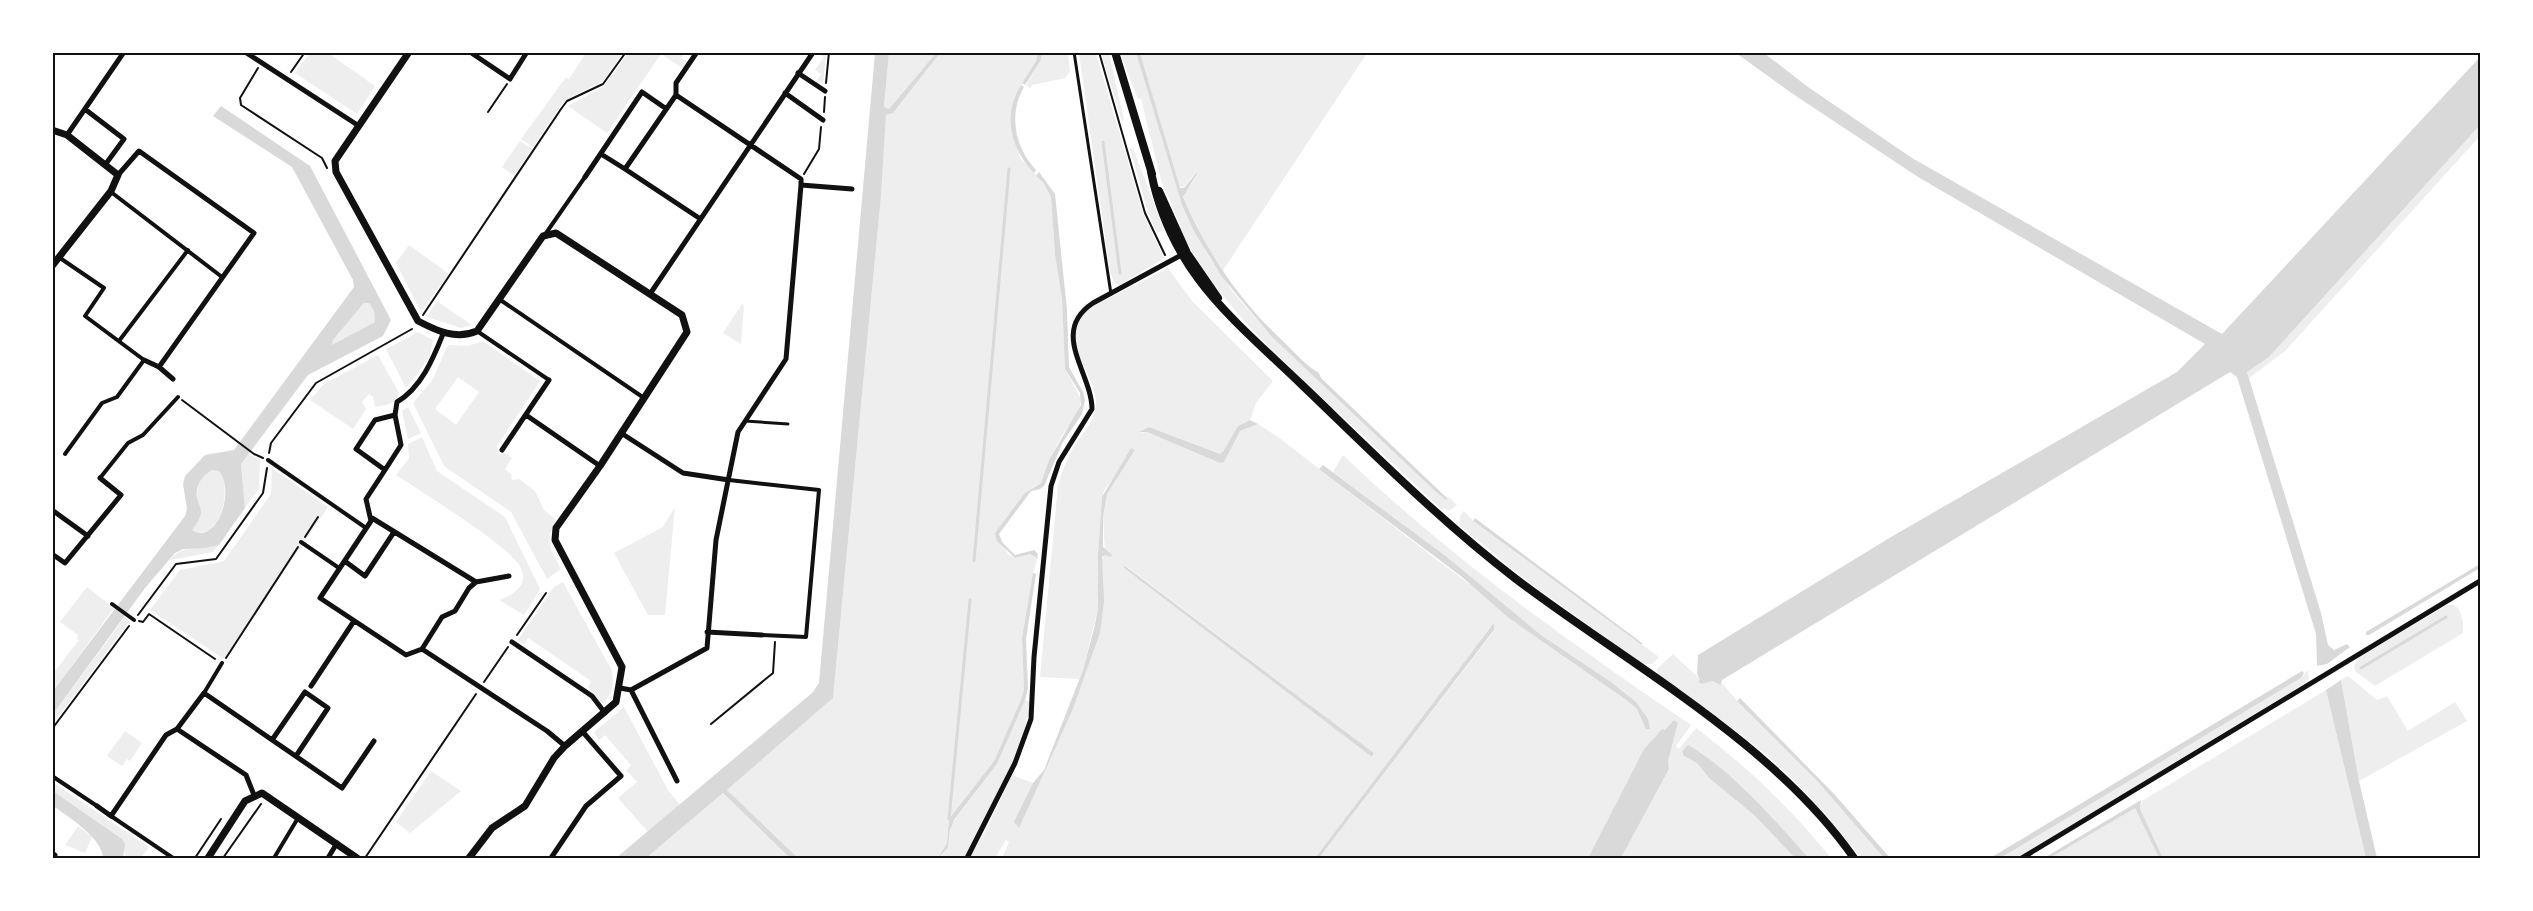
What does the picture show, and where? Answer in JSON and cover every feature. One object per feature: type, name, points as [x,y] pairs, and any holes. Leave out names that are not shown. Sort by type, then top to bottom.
[{"type":"main road","points":[[1115,52],[1151,172],[1184,254],[1210,295],[1450,526],[1526,585],[1730,733],[1800,792],[1834,830],[1854,858]]},
{"type":"street","points":[[67,135],[124,52]]},
{"type":"street","points":[[245,52],[359,126]]},
{"type":"street","points":[[409,52],[335,161],[336,172],[418,321],[443,334],[468,335],[477,331],[642,92],[666,108]]},
{"type":"street","points":[[470,52],[510,79],[527,52]]},
{"type":"street","points":[[625,169],[676,95],[676,83],[697,52]]},
{"type":"street","points":[[650,294],[699,218],[812,54]]},
{"type":"street","points":[[798,73],[825,91]]},
{"type":"street","points":[[785,93],[823,120]]},
{"type":"street","points":[[620,688],[631,690],[707,648],[716,540],[738,432],[786,359],[801,178],[676,95]]},
{"type":"street","points":[[86,110],[124,139],[105,165]]},
{"type":"street","points":[[52,130],[67,135],[118,175]]},
{"type":"street","points":[[52,266],[56,256],[111,191],[118,175],[139,151],[254,233],[159,367]]},
{"type":"street","points":[[601,154],[699,218]]},
{"type":"street","points":[[801,185],[852,189]]},
{"type":"street","points":[[111,191],[222,277]]},
{"type":"street","points":[[469,858],[492,828],[525,806],[554,758],[565,746],[616,702],[622,667],[555,540],[556,528],[600,466],[687,332],[682,315],[561,235],[551,233],[543,236]]},
{"type":"street","points":[[119,341],[188,250]]},
{"type":"street","points":[[967,858],[1015,763],[1031,719],[1034,657],[1051,486],[1059,462],[1092,409],[1092,398],[1075,354],[1076,322],[1086,307],[1184,254]]},
{"type":"street","points":[[56,256],[104,288],[85,316],[173,379]]},
{"type":"street","points":[[499,299],[645,398]]},
{"type":"street","points":[[477,331],[549,380],[502,450]]},
{"type":"street","points":[[370,521],[366,499],[400,445],[395,415],[397,402],[404,398],[430,365],[443,334]]},
{"type":"street","points":[[65,454],[102,403],[117,397],[144,360]]},
{"type":"street","points":[[52,554],[65,563],[121,495],[100,478],[128,443],[143,435],[178,397]]},
{"type":"street","points":[[386,470],[356,449],[375,420],[395,415]]},
{"type":"street","points":[[526,415],[600,466]]},
{"type":"street","points":[[621,434],[683,473],[819,490],[806,637],[707,632]]},
{"type":"street","points":[[268,460],[366,528]]},
{"type":"street","points":[[52,510],[88,536]]},
{"type":"street","points":[[476,582],[372,518],[346,562],[339,568],[321,597],[406,655],[422,649],[442,617],[455,611],[469,588],[476,582],[509,576]]},
{"type":"street","points":[[346,562],[365,576],[394,532]]},
{"type":"street","points":[[301,542],[339,568]]},
{"type":"street","points":[[2022,858],[2481,581]]},
{"type":"street","points":[[112,604],[134,620]]},
{"type":"street","points":[[311,686],[354,621]]},
{"type":"street","points":[[512,642],[592,696],[605,713]]},
{"type":"street","points":[[422,649],[547,731],[565,746]]},
{"type":"street","points":[[111,816],[166,735],[177,729],[204,693],[222,663]]},
{"type":"street","points":[[631,690],[677,781]]},
{"type":"street","points":[[272,740],[305,692],[328,708],[296,756]]},
{"type":"street","points":[[204,693],[342,788],[374,741]]},
{"type":"street","points":[[177,729],[246,775],[254,795]]},
{"type":"street","points":[[551,858],[585,806],[621,776],[582,731]]},
{"type":"street","points":[[52,776],[173,858]]},
{"type":"street","points":[[208,858],[245,801],[262,793],[357,858]]},
{"type":"street","points":[[274,858],[299,817]]},
{"type":"street","points":[[328,858],[337,843]]},
{"type":"street","points":[[52,853],[55,855],[53,858]]},
{"type":"lane","points":[[1074,52],[1111,294]]},
{"type":"lane","points":[[746,421],[788,424]]},
{"type":"path","points":[[286,80],[305,52]]},
{"type":"path","points":[[52,729],[176,564],[216,559],[263,493],[271,443],[316,383],[412,329],[567,101],[603,84],[626,52]]},
{"type":"path","points":[[1099,52],[1145,213],[1169,262]]},
{"type":"path","points":[[262,64],[240,98],[241,105],[322,158],[327,168]]},
{"type":"path","points":[[488,112],[510,79]]},
{"type":"path","points":[[178,397],[254,454]]},
{"type":"path","points":[[134,620],[143,622],[149,614],[222,663],[318,517]]},
{"type":"path","points":[[365,858],[546,593]]},
{"type":"path","points":[[711,724],[773,673],[775,636]]},
{"type":"path","points":[[224,858],[258,807],[263,802],[275,801]]},
{"type":"shaded area","points":[[310,53],[328,53],[375,86],[357,114],[295,73]]},
{"type":"shaded area","points":[[586,53],[623,53],[602,82],[562,104],[533,147],[521,139],[566,77],[569,79]]},
{"type":"shaded area","points":[[628,53],[685,53],[681,58],[688,63],[684,69],[661,54],[607,133],[568,106],[604,86]]},
{"type":"shaded area","points":[[826,53],[823,85],[817,81],[821,74],[815,70],[824,57],[821,55]]},
{"type":"shaded area","points":[[875,53],[889,53],[884,107],[889,109],[936,53],[940,53],[893,113],[886,115],[881,196],[833,698],[727,790],[798,858],[790,858],[723,793],[646,858],[616,858],[812,693],[819,683]]},
{"type":"shaded area","points":[[889,53],[936,53],[889,109],[884,108]]},
{"type":"shaded area","points":[[940,53],[1038,53],[1036,61],[1014,97],[1011,124],[1020,158],[1043,182],[1051,197],[1055,255],[1062,299],[1065,369],[1081,399],[1079,412],[1062,435],[1049,460],[1041,483],[1033,487],[995,533],[1008,554],[1015,558],[1030,554],[1038,557],[1033,573],[1022,638],[1024,689],[994,761],[949,819],[947,843],[938,858],[798,858],[727,790],[833,698],[881,196],[886,115],[897,108]]},
{"type":"shaded area","points":[[1038,53],[1042,53],[1041,60],[1025,85],[1022,83],[1036,61]]},
{"type":"shaded area","points":[[1042,53],[1068,53],[1070,71],[1065,78],[1032,85],[1030,88],[1026,85],[1041,60]]},
{"type":"shaded area","points":[[1079,53],[1096,53],[1143,213],[1164,258],[1120,285],[1115,284],[1110,272]]},
{"type":"shaded area","points":[[1101,53],[1109,53],[1124,120],[1122,121]]},
{"type":"shaded area","points":[[1120,53],[1136,53],[1182,205],[1209,257],[1232,291],[1271,336],[1436,492],[1446,500],[1449,497],[1457,505],[1450,510],[1441,509],[1264,342],[1211,279],[1179,229],[1181,227],[1161,180],[1141,99],[1138,99]]},
{"type":"shaded area","points":[[1136,53],[1140,53],[1180,188],[1184,188],[1197,174],[1183,197],[1203,239],[1227,277],[1271,330],[1319,373],[1321,378],[1448,499],[1446,500],[1436,492],[1271,336],[1222,277],[1195,233],[1182,205]]},
{"type":"shaded area","points":[[1140,53],[1367,53],[1222,272],[1183,197],[1196,177],[1195,173],[1183,188],[1178,185]]},
{"type":"shaded area","points":[[1736,53],[1764,53],[1808,87],[1912,158],[2222,334],[2480,57],[2480,125],[2269,357],[2247,372],[2321,613],[2328,645],[2334,650],[2347,644],[2350,647],[2327,664],[2317,666],[2316,634],[2237,377],[2230,372],[1722,680],[1721,685],[1713,681],[1702,684],[1698,682],[1700,680],[1697,674],[1698,655],[1891,537],[2177,372],[2205,344],[1918,177],[1790,92]]},
{"type":"shaded area","points":[[1021,85],[1024,87],[1016,108],[1016,130],[1023,152],[1036,170],[1034,173],[1020,154],[1012,131],[1012,108]]},
{"type":"shaded area","points":[[221,106],[310,166],[391,320],[383,336],[308,375],[241,464],[245,508],[219,545],[183,549],[175,553],[145,588],[53,714],[53,691],[185,516],[187,509],[183,484],[185,476],[205,455],[234,450],[354,287],[353,280],[292,167],[213,116]],"holes":[[[364,303],[369,303],[374,311],[375,322],[332,345],[333,340]],[[212,470],[219,471],[224,480],[224,503],[216,524],[201,533],[192,530],[201,513],[197,490],[202,478]]]},
{"type":"shaded area","points":[[2480,125],[2480,136],[2285,351],[2249,378],[2247,372],[2269,357]]},
{"type":"shaded area","points":[[520,141],[532,149],[514,176],[502,167]]},
{"type":"shaded area","points":[[1133,148],[1164,230],[1157,233],[1148,212],[1130,149]]},
{"type":"shaded area","points":[[1039,172],[1055,194],[1067,310],[1069,367],[1085,400],[1082,414],[1063,442],[1044,486],[1031,491],[999,534],[1002,542],[1015,555],[1034,550],[1038,554],[1037,558],[1030,554],[1015,558],[997,541],[995,533],[1025,493],[1041,483],[1049,460],[1081,405],[1080,393],[1065,369],[1062,299],[1055,255],[1051,197],[1043,182],[1036,176]]},
{"type":"shaded area","points":[[409,245],[449,274],[421,312],[396,263]]},
{"type":"shaded area","points":[[1168,268],[1192,301],[1273,381],[1256,403],[1250,420],[1238,426],[1223,453],[1220,454],[1149,427],[1141,433],[1147,432],[1220,463],[1224,462],[1240,431],[1258,424],[1625,699],[1637,709],[1646,728],[1648,719],[1608,680],[1541,635],[1447,557],[1333,472],[1343,455],[1425,529],[1511,598],[1600,663],[1691,725],[1676,746],[1679,749],[1696,728],[1733,757],[1784,805],[1831,858],[1809,858],[1744,789],[1700,752],[1684,756],[1697,763],[1709,778],[1754,815],[1795,858],[1621,858],[1669,769],[1668,761],[1678,724],[1665,731],[1662,729],[1644,749],[1588,858],[1319,858],[1494,631],[1494,624],[1315,858],[1002,858],[1009,842],[1006,840],[995,858],[969,858],[985,832],[1012,775],[1033,783],[1022,809],[1019,827],[1073,709],[1100,633],[1101,562],[1105,554],[1103,517],[1107,494],[1135,450],[1105,489],[1102,497],[1098,554],[1098,608],[1083,670],[1079,679],[1040,677],[1058,485],[1069,456],[1089,425],[1096,407],[1093,389],[1078,354],[1076,342],[1076,331],[1080,319],[1091,307]],"holes":[[[1126,566],[1374,753],[1373,757],[1124,568]]]},
{"type":"shaded area","points":[[437,301],[472,325],[461,328],[427,317]]},
{"type":"shaded area","points":[[364,303],[369,303],[374,311],[375,322],[332,346],[333,340]]},
{"type":"shaded area","points":[[742,304],[744,305],[741,344],[723,333]]},
{"type":"shaded area","points":[[418,332],[433,340],[429,358],[406,388],[386,349]]},
{"type":"shaded area","points":[[483,341],[540,381],[497,446],[499,454],[505,453],[512,458],[505,469],[511,474],[512,480],[519,479],[535,491],[544,510],[556,520],[549,540],[561,569],[547,579],[511,512],[444,466],[413,403],[432,381],[447,347],[450,345],[468,346]],"holes":[[[458,377],[479,392],[456,425],[435,409]]]},
{"type":"shaded area","points":[[378,355],[399,393],[393,402],[375,407],[373,397],[369,394],[362,402],[366,409],[353,429],[310,400],[324,384]]},
{"type":"shaded area","points":[[408,407],[421,433],[408,439],[402,411]]},
{"type":"shaded area","points":[[1250,420],[1258,424],[1240,431],[1224,462],[1220,463],[1147,432],[1139,432],[1149,427],[1220,454],[1238,426]]},
{"type":"shaded area","points":[[422,437],[437,471],[505,517],[540,589],[524,615],[499,600],[518,589],[523,580],[521,568],[515,559],[484,534],[396,475],[409,458],[408,444]]},
{"type":"shaded area","points":[[1131,448],[1135,450],[1107,494],[1103,517],[1103,547],[1112,555],[1102,557],[1104,601],[1100,633],[1073,709],[1019,828],[1014,822],[1033,783],[1044,770],[1083,670],[1098,608],[1098,554],[1102,497]]},
{"type":"shaded area","points":[[248,453],[260,460],[259,489],[245,508],[241,464]]},
{"type":"shaded area","points":[[1323,465],[1447,557],[1541,635],[1608,680],[1636,702],[1648,719],[1650,729],[1646,729],[1637,709],[1625,699],[1509,618],[1462,577],[1319,469]]},
{"type":"shaded area","points":[[272,468],[328,507],[224,659],[150,610],[180,570],[224,561],[271,494]]},
{"type":"shaded area","points":[[212,470],[219,471],[223,480],[224,502],[216,523],[209,530],[201,533],[192,530],[197,514],[198,489],[204,475]]},
{"type":"shaded area","points":[[675,507],[665,615],[648,615],[614,553],[663,527]]},
{"type":"shaded area","points":[[1464,511],[1473,521],[1513,551],[1659,657],[1652,664],[1643,664],[1527,581],[1460,526],[1460,516]]},
{"type":"shaded area","points":[[1475,518],[1642,643],[1642,645],[1473,521]]},
{"type":"shaded area","points":[[219,545],[213,552],[170,560],[186,549]]},
{"type":"shaded area","points":[[2480,564],[2480,568],[2366,635],[2366,632]]},
{"type":"shaded area","points":[[1125,566],[1374,753],[1372,757],[1124,568]]},
{"type":"shaded area","points":[[1033,573],[1036,574],[1026,639],[1028,688],[1025,700],[997,764],[954,820],[950,830],[948,848],[938,858],[947,843],[949,819],[994,761],[1021,700],[1024,689],[1022,638]]},
{"type":"shaded area","points":[[563,582],[612,671],[612,689],[602,704],[588,687],[591,681],[528,638],[524,644],[517,641],[554,587]]},
{"type":"shaded area","points":[[87,587],[114,608],[53,691],[52,675],[79,640],[78,635],[60,622]]},
{"type":"shaded area","points":[[2447,605],[2454,605],[2459,609],[2463,621],[2463,633],[2375,686],[2356,672],[2354,666],[2358,658]]},
{"type":"shaded area","points":[[125,617],[130,621],[53,724],[53,714]]},
{"type":"shaded area","points":[[1494,623],[1494,630],[1319,858],[1315,858]]},
{"type":"shaded area","points":[[1673,654],[1701,680],[1699,682],[1702,684],[1713,681],[1723,684],[1819,783],[1884,858],[1861,858],[1822,810],[1779,766],[1735,730],[1658,674],[1656,670]]},
{"type":"shaded area","points":[[2308,670],[2309,679],[2301,686],[2017,858],[1998,858],[2301,678]]},
{"type":"shaded area","points":[[2302,671],[2304,673],[2301,678],[2007,854],[1998,858],[1990,858]]},
{"type":"shaded area","points":[[2348,676],[2377,700],[2387,696],[2408,731],[2455,702],[2467,721],[2359,781],[2341,680]]},
{"type":"shaded area","points":[[2341,680],[2359,781],[2377,858],[2366,858],[2326,690]]},
{"type":"shaded area","points":[[2326,690],[2366,858],[2163,858],[2140,809],[2142,801]]},
{"type":"shaded area","points":[[1740,698],[1835,795],[1890,858],[1884,858],[1819,783],[1737,701]]},
{"type":"shaded area","points":[[1025,700],[1031,702],[1020,743],[985,822],[964,858],[939,858],[948,848],[951,825],[997,764]]},
{"type":"shaded area","points":[[624,707],[668,790],[680,805],[648,832],[618,798],[637,782],[626,770],[631,765],[605,735],[599,740],[594,732]]},
{"type":"shaded area","points":[[1674,720],[1678,723],[1668,761],[1669,769],[1621,858],[1588,858],[1644,749],[1662,729],[1665,730]]},
{"type":"shaded area","points":[[125,731],[142,743],[130,761],[127,759],[122,766],[107,756]]},
{"type":"shaded area","points":[[1688,745],[1737,782],[1809,858],[1795,858],[1754,815],[1709,778],[1697,763],[1684,756],[1682,751]]},
{"type":"shaded area","points":[[431,771],[461,791],[410,833],[396,822]]},
{"type":"shaded area","points":[[52,782],[149,847],[141,858],[123,858],[125,855],[122,839],[53,791]]},
{"type":"shaded area","points":[[53,791],[122,839],[125,844],[123,858],[103,858],[97,843],[91,836],[53,806]]},
{"type":"shaded area","points":[[723,793],[790,858],[646,858]]},
{"type":"shaded area","points":[[2141,800],[2140,809],[2163,858],[2159,858],[2135,808],[2050,858],[2044,858]]},
{"type":"shaded area","points":[[2135,808],[2159,858],[2050,858],[2128,811]]},
{"type":"shaded area","points":[[78,826],[92,837],[85,853],[65,845]]},
{"type":"waterway","points":[[1103,142],[1120,273]]},
{"type":"waterway","points":[[974,561],[1009,169]]},
{"type":"waterway","points":[[949,819],[970,600]]},
{"type":"waterway","points":[[2361,668],[2446,617]]}]
